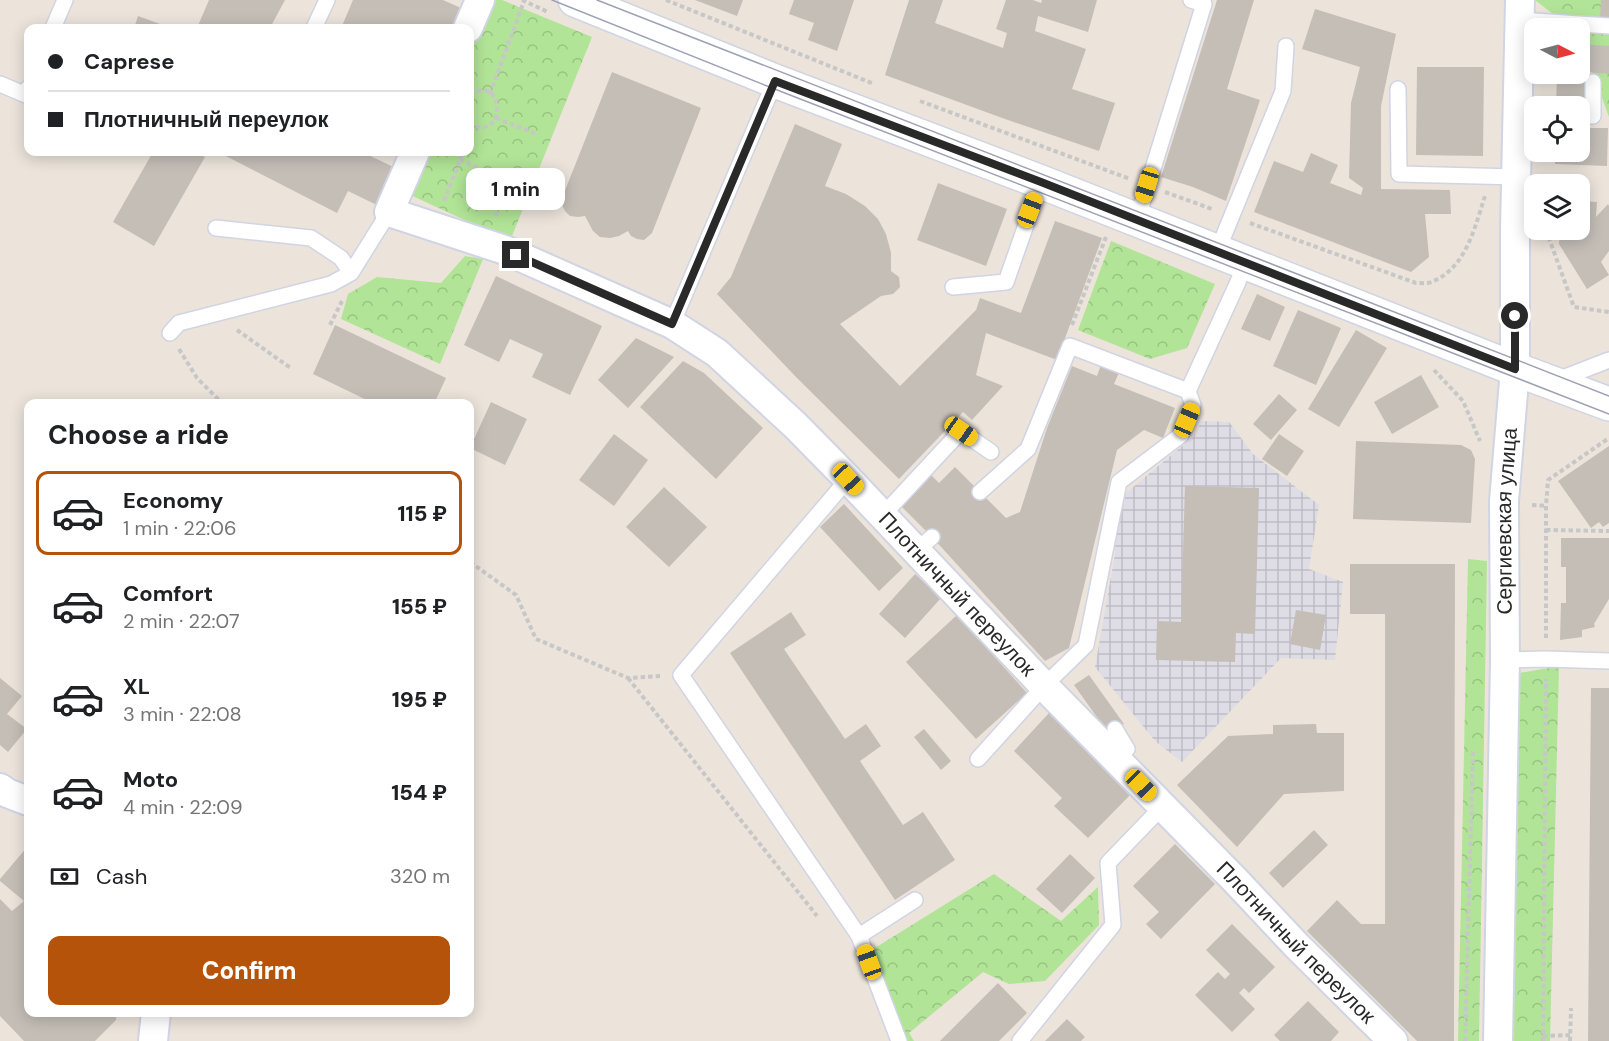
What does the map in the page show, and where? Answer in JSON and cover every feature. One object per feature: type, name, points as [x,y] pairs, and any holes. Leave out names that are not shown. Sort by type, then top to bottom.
[{"type":"street","points":[[470,24],[480,0]]},
{"type":"street","points":[[575,0],[614,8],[775,81],[1041,182],[1609,404]]},
{"type":"street","name":"Сергиевская улица","points":[[1520,10],[1525,96]]},
{"type":"street","name":"Сергиевская улица","points":[[1498,1041],[1505,660],[1504,501],[1515,369],[1517,177],[1524,126]]},
{"type":"street","points":[[389,212],[413,156]]},
{"type":"street","name":"Плотничный переулок","points":[[389,212],[505,250],[672,324],[717,352],[796,426],[882,516],[924,544],[1051,679],[1117,760],[1297,946],[1393,1041]]},
{"type":"street","points":[[153,1041],[155,1017]]},
{"type":"lane","points":[[55,24],[65,0]]},
{"type":"lane","points":[[316,24],[327,0]]},
{"type":"lane","points":[[1137,220],[1204,4],[1191,0]]},
{"type":"lane","points":[[1520,10],[1609,26]]},
{"type":"lane","points":[[978,759],[1051,679],[1086,645],[1119,482],[1181,435],[1193,405],[1188,391],[1238,282],[1231,257],[1232,216],[1283,91],[1286,46]]},
{"type":"lane","points":[[672,324],[775,81]]},
{"type":"lane","points":[[1590,116],[1593,116],[1593,82]]},
{"type":"lane","points":[[0,84],[24,94]]},
{"type":"lane","points":[[1398,89],[1399,174],[1517,177]]},
{"type":"lane","points":[[953,287],[1006,282],[1041,182]]},
{"type":"lane","points":[[170,333],[179,323],[331,284],[351,273],[389,212]]},
{"type":"lane","points":[[216,228],[311,238],[341,258],[351,273]]},
{"type":"lane","points":[[980,492],[1028,449],[1070,346],[1188,391]]},
{"type":"lane","points":[[1553,382],[1609,360]]},
{"type":"lane","points":[[882,516],[961,431],[991,452]]},
{"type":"lane","points":[[848,479],[681,675],[859,936],[899,1041]]},
{"type":"lane","points":[[1505,660],[1609,661]]},
{"type":"lane","points":[[1115,729],[1127,749],[1117,760]]},
{"type":"lane","points":[[1020,1041],[1113,925],[1108,863],[1162,807]]},
{"type":"lane","points":[[859,936],[915,900]]},
{"type":"path","points":[[666,0],[875,84]]},
{"type":"path","points":[[490,94],[524,1]]},
{"type":"path","points":[[474,92],[479,90],[490,94],[498,107],[496,118],[488,125],[474,126]]},
{"type":"path","points":[[919,101],[1416,283],[1433,283],[1452,270],[1471,241],[1487,188]]},
{"type":"path","points":[[496,118],[537,134]]},
{"type":"path","points":[[444,202],[461,156]]},
{"type":"path","points":[[460,159],[478,168],[499,222]]},
{"type":"path","points":[[1068,335],[1106,237]]},
{"type":"path","points":[[1550,240],[1574,307],[1609,312]]},
{"type":"path","points":[[330,325],[340,306]]},
{"type":"path","points":[[214,313],[292,369]]},
{"type":"path","points":[[170,333],[196,378],[218,399]]},
{"type":"path","points":[[1570,1035],[1544,1038],[1548,480],[1609,438]]},
{"type":"path","points":[[1546,530],[1609,531]]},
{"type":"path","points":[[474,565],[516,595],[536,639],[628,678],[681,675]]},
{"type":"path","points":[[628,678],[821,920]]},
{"type":"path","points":[[1570,1041],[1571,1008]]},
{"type":"shaded area","points":[[1202,421],[1229,422],[1253,454],[1319,505],[1309,569],[1343,582],[1335,660],[1281,658],[1182,762],[1155,741],[1095,667],[1115,554],[1115,540],[1126,493],[1193,437]]},
{"type":"green space","points":[[485,0],[502,0],[592,37],[510,241],[406,193],[421,156],[474,156],[474,28]]},
{"type":"green space","points":[[1535,0],[1609,0],[1609,117],[1590,65],[1590,18],[1558,18]]},
{"type":"green space","points":[[1111,241],[1215,284],[1187,348],[1150,359],[1078,330]]},
{"type":"green space","points":[[465,256],[483,259],[440,364],[341,319],[348,294],[377,277],[441,283]]},
{"type":"green space","points":[[1468,559],[1487,561],[1479,1041],[1458,1041]]},
{"type":"green space","points":[[1559,666],[1550,1041],[1505,1041],[1514,674]]},
{"type":"green space","points":[[994,874],[1061,921],[1098,887],[1099,925],[1045,981],[1009,984],[983,972],[909,1033],[914,1041],[904,1041],[870,951]]},
{"type":"building","points":[[209,0],[285,0],[272,24],[199,24]]},
{"type":"building","points":[[353,0],[443,0],[470,12],[465,24],[343,24]]},
{"type":"building","points":[[695,0],[743,0],[737,16]]},
{"type":"building","points":[[794,0],[854,0],[837,51],[808,40],[814,23],[789,14]]},
{"type":"building","points":[[909,0],[943,0],[935,23],[1003,48],[1007,33],[996,29],[1006,0],[1033,0],[1041,3],[1042,0],[1097,0],[1088,32],[1038,16],[1035,31],[1086,49],[1072,89],[1115,103],[1099,151],[885,75]]},
{"type":"building","points":[[1217,0],[1254,0],[1227,89],[1260,100],[1226,201],[1161,177]]},
{"type":"building","points":[[1601,0],[1609,0],[1609,19],[1600,18]]},
{"type":"building","points":[[1315,9],[1396,34],[1381,106],[1381,189],[1450,190],[1451,214],[1425,214],[1429,257],[1411,272],[1254,212],[1274,161],[1303,172],[1311,153],[1338,165],[1330,183],[1361,195],[1363,188],[1349,178],[1351,103],[1360,67],[1302,49]]},
{"type":"building","points":[[138,16],[160,24],[135,24]]},
{"type":"building","points":[[1590,45],[1609,46],[1609,74],[1590,72]]},
{"type":"building","points":[[1417,67],[1484,67],[1483,156],[1416,155]]},
{"type":"building","points":[[612,72],[701,108],[652,233],[644,240],[631,236],[628,231],[610,238],[600,237],[593,231],[585,216],[570,216],[562,205],[562,198]]},
{"type":"building","points":[[1557,84],[1585,84],[1585,96],[1556,96]]},
{"type":"building","points":[[795,124],[842,144],[825,186],[846,194],[865,206],[878,219],[886,234],[891,253],[891,271],[899,277],[900,287],[893,294],[881,296],[840,324],[900,386],[976,310],[980,298],[1021,313],[1055,221],[1102,238],[1057,360],[986,333],[976,375],[1003,386],[972,420],[963,412],[899,479],[796,377],[717,294],[731,277]]},
{"type":"building","points":[[1590,128],[1608,128],[1607,166],[1555,164],[1555,162],[1590,162]]},
{"type":"building","points":[[151,156],[205,157],[154,246],[113,222]]},
{"type":"building","points":[[226,156],[370,156],[402,171],[385,209],[348,191],[337,213]]},
{"type":"building","points":[[938,183],[1007,209],[986,266],[917,240]]},
{"type":"building","points":[[1590,202],[1597,202],[1596,217],[1608,204],[1609,251],[1601,262],[1609,275],[1587,289],[1559,244],[1559,240],[1590,240]]},
{"type":"building","points":[[496,276],[602,326],[570,395],[532,377],[543,354],[510,339],[499,362],[464,345]]},
{"type":"building","points":[[1257,294],[1285,307],[1270,341],[1241,329]]},
{"type":"building","points":[[1298,310],[1341,328],[1316,385],[1273,366]]},
{"type":"building","points":[[335,325],[446,378],[436,399],[365,399],[313,374]]},
{"type":"building","points":[[1356,330],[1387,348],[1339,427],[1308,409]]},
{"type":"building","points":[[636,338],[674,357],[628,408],[598,380]]},
{"type":"building","points":[[683,361],[704,373],[763,428],[716,479],[640,407]]},
{"type":"building","points":[[1102,362],[1120,370],[1114,384],[1175,408],[1163,438],[1144,430],[1117,450],[1069,648],[1045,661],[898,503],[928,472],[939,483],[955,467],[1006,518],[1020,512],[1047,428],[1072,366],[1097,376]]},
{"type":"building","points":[[1421,375],[1439,407],[1392,434],[1374,402]]},
{"type":"building","points":[[1279,394],[1297,410],[1271,440],[1253,424]]},
{"type":"building","points":[[491,402],[527,419],[505,465],[474,450],[474,439]]},
{"type":"building","points":[[614,434],[648,460],[614,506],[579,480]]},
{"type":"building","points":[[1279,434],[1304,451],[1287,476],[1262,459]]},
{"type":"building","points":[[1356,441],[1461,445],[1471,450],[1475,459],[1471,523],[1353,519]]},
{"type":"building","points":[[1609,446],[1609,523],[1603,527],[1599,522],[1591,528],[1558,481]]},
{"type":"building","points":[[1185,486],[1259,488],[1255,634],[1236,633],[1235,662],[1156,660],[1157,621],[1181,622]]},
{"type":"building","points":[[664,487],[707,527],[669,567],[626,527]]},
{"type":"building","points":[[844,504],[903,568],[879,591],[820,527]]},
{"type":"building","points":[[1561,538],[1609,538],[1609,599],[1594,624],[1595,627],[1582,630],[1582,637],[1560,640],[1561,603],[1566,603],[1566,567],[1561,567]]},
{"type":"building","points":[[1350,564],[1455,564],[1454,1041],[1417,1041],[1307,931],[1337,900],[1361,924],[1385,924],[1385,614],[1350,614]]},
{"type":"building","points":[[915,574],[941,598],[905,638],[879,614]]},
{"type":"building","points":[[1296,610],[1326,615],[1320,650],[1290,644]]},
{"type":"building","points":[[791,612],[806,635],[784,649],[845,739],[866,724],[881,746],[860,761],[903,825],[923,812],[955,860],[895,900],[730,653]]},
{"type":"building","points":[[957,615],[1027,693],[976,739],[906,662]]},
{"type":"building","points":[[1089,675],[1124,724],[1109,734],[1074,685]]},
{"type":"building","points":[[0,678],[22,696],[7,714],[24,727],[24,733],[8,752],[0,745]]},
{"type":"building","points":[[1591,688],[1609,688],[1609,1041],[1588,1041]]},
{"type":"building","points":[[1049,713],[1132,793],[1088,838],[1054,806],[1062,798],[1014,751]]},
{"type":"building","points":[[1316,724],[1317,733],[1344,733],[1344,791],[1284,794],[1237,847],[1177,785],[1228,736],[1273,734],[1273,725]]},
{"type":"building","points":[[924,729],[951,761],[941,770],[914,737]]},
{"type":"building","points":[[1314,830],[1328,845],[1283,888],[1269,873]]},
{"type":"building","points":[[1175,844],[1215,884],[1161,939],[1146,924],[1159,912],[1133,886]]},
{"type":"building","points":[[24,851],[24,901],[0,879]]},
{"type":"building","points":[[1070,854],[1095,878],[1062,913],[1036,889]]},
{"type":"building","points":[[0,899],[12,911],[24,901],[24,1017],[116,1017],[95,1041],[24,1041],[0,1016]]},
{"type":"building","points":[[1232,924],[1275,967],[1249,993],[1244,988],[1239,993],[1255,1009],[1232,1032],[1195,995],[1218,972],[1225,979],[1230,974],[1206,950]]},
{"type":"building","points":[[998,983],[1027,1013],[999,1041],[940,1041]]},
{"type":"building","points":[[1308,1001],[1339,1032],[1331,1041],[1280,1041],[1274,1035]]},
{"type":"building","points":[[1067,1019],[1085,1037],[1081,1041],[1045,1041]]},
{"type":"tram line","points":[[552,0],[1609,414]]},
{"type":"tram line","points":[[597,0],[1609,396]]},
{"type":"route","points":[[516,255],[672,324],[775,81],[1041,182],[1515,369],[1515,316]]}]
